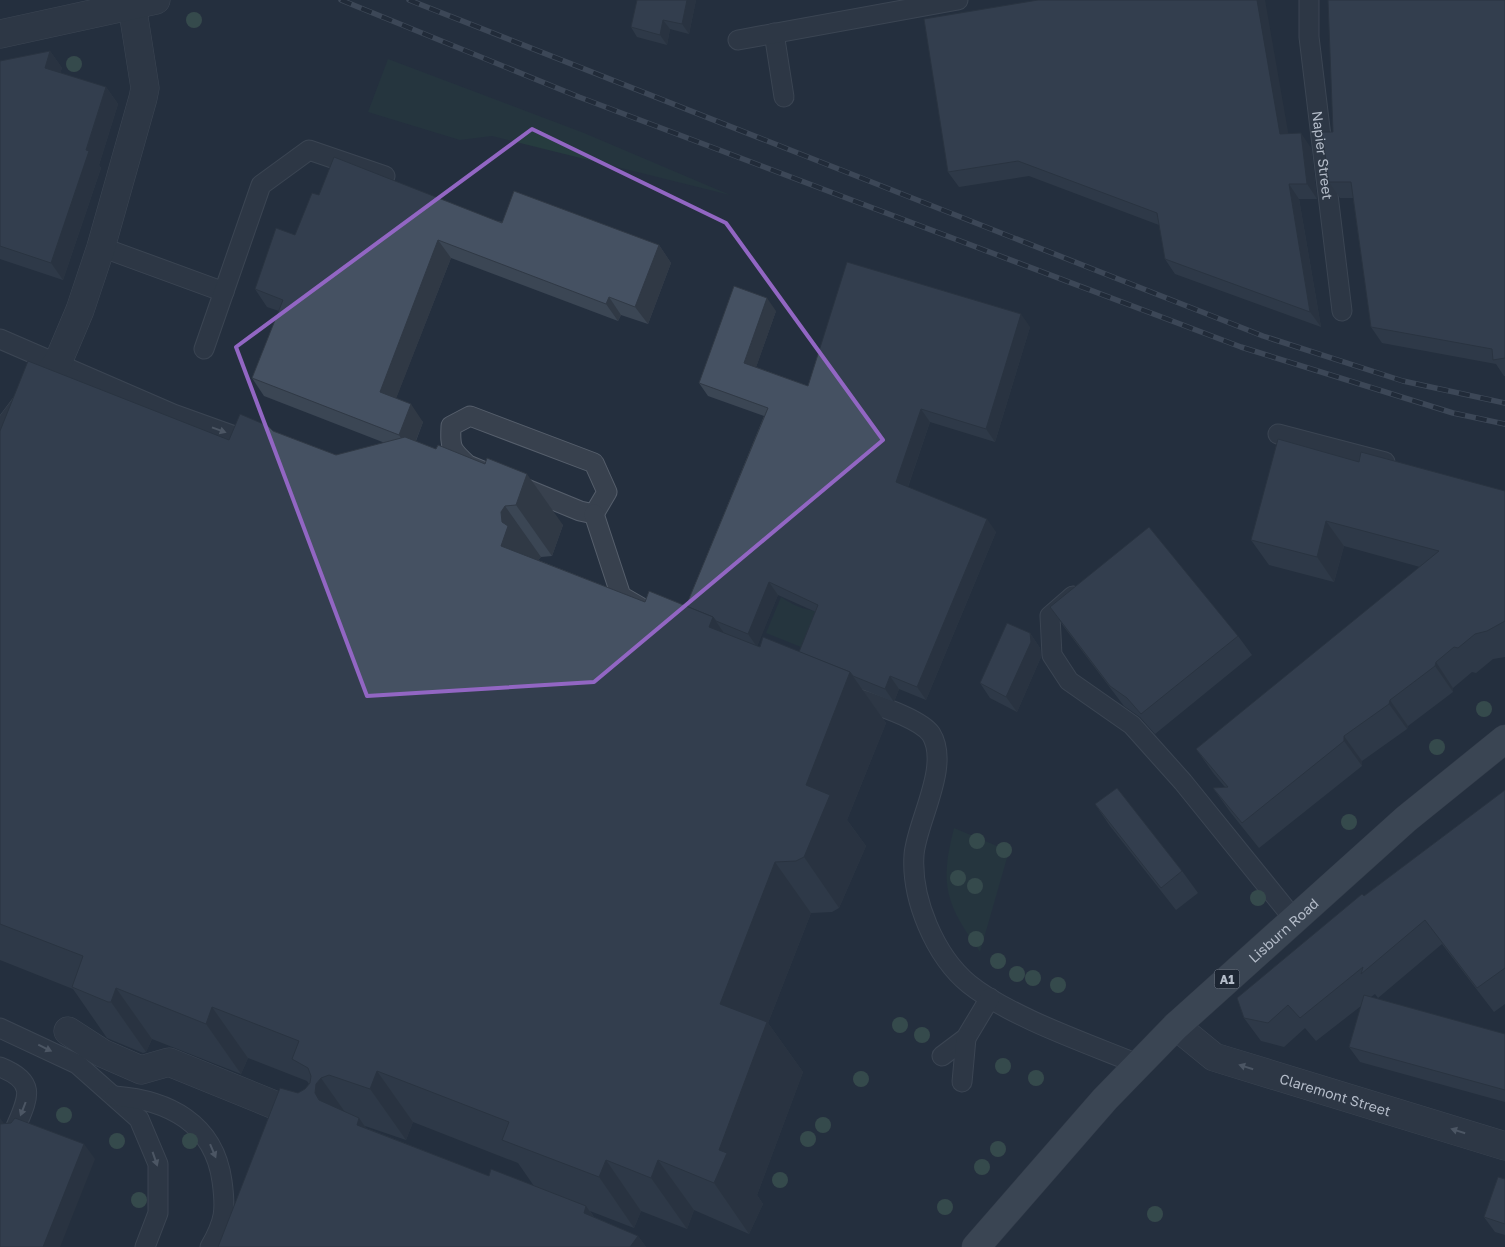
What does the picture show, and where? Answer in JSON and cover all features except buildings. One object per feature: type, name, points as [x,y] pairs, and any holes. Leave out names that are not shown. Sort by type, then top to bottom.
[{"type":"main road","name":"Lisburn Road","points":[[976,1247],[1105,1099],[1176,1026],[1293,918],[1406,819],[1505,739]]},
{"type":"street","points":[[0,34],[148,2],[143,98],[80,310],[58,362],[0,439]]},
{"type":"street","name":"Claremont Street","points":[[1176,1026],[1214,1057],[1505,1146]]},
{"type":"street","points":[[68,1031],[119,1062],[141,1070],[169,1062],[331,1128]]},
{"type":"lane","points":[[738,40],[958,0]]},
{"type":"lane","name":"Napier Street","points":[[1310,0],[1309,37],[1342,311]]},
{"type":"lane","points":[[774,33],[784,97]]},
{"type":"lane","points":[[204,350],[261,185],[309,150],[385,176]]},
{"type":"lane","points":[[100,247],[224,292]]},
{"type":"lane","points":[[0,339],[58,362],[107,386],[173,414],[270,449]]},
{"type":"lane","points":[[594,514],[580,511],[468,465],[455,454],[450,444],[451,426],[470,416],[594,463],[607,492],[594,514],[622,596]]},
{"type":"lane","points":[[1278,434],[1401,466]]},
{"type":"lane","points":[[442,468],[455,454]]},
{"type":"lane","points":[[1086,585],[1050,616],[1052,655],[1069,681],[1132,725],[1183,782],[1293,918]]},
{"type":"lane","points":[[603,589],[622,596],[653,614]]},
{"type":"lane","points":[[834,689],[912,720],[923,726],[931,735],[936,751],[934,780],[914,855],[918,896],[925,922],[938,947],[968,983],[990,998],[1038,1022],[1140,1065]]},
{"type":"lane","points":[[942,1056],[966,1038],[990,998]]},
{"type":"lane","points":[[0,1028],[77,1064],[139,1119],[158,1164],[158,1213],[145,1247]]},
{"type":"lane","points":[[962,1082],[966,1038]]},
{"type":"lane","points":[[0,1067],[22,1079],[28,1090],[25,1106],[15,1129]]},
{"type":"lane","points":[[115,1096],[153,1102],[178,1113],[206,1137],[215,1152],[226,1209],[218,1234],[210,1247]]},
{"type":"highlighted area","points":[[532,129],[726,223],[883,440],[594,682],[367,696],[236,347]]},
{"type":"green space","points":[[388,59],[584,133],[730,195],[492,136],[460,140],[368,112]]},
{"type":"green space","points":[[781,597],[803,608],[827,612],[811,651],[766,633]]},
{"type":"green space","points":[[954,828],[1009,851],[980,952],[959,921],[949,894],[947,865]]},
{"type":"railway","points":[[341,0],[579,97],[1241,347],[1453,413],[1505,424]]},
{"type":"railway","points":[[409,0],[1263,336],[1403,381],[1505,403]]}]
